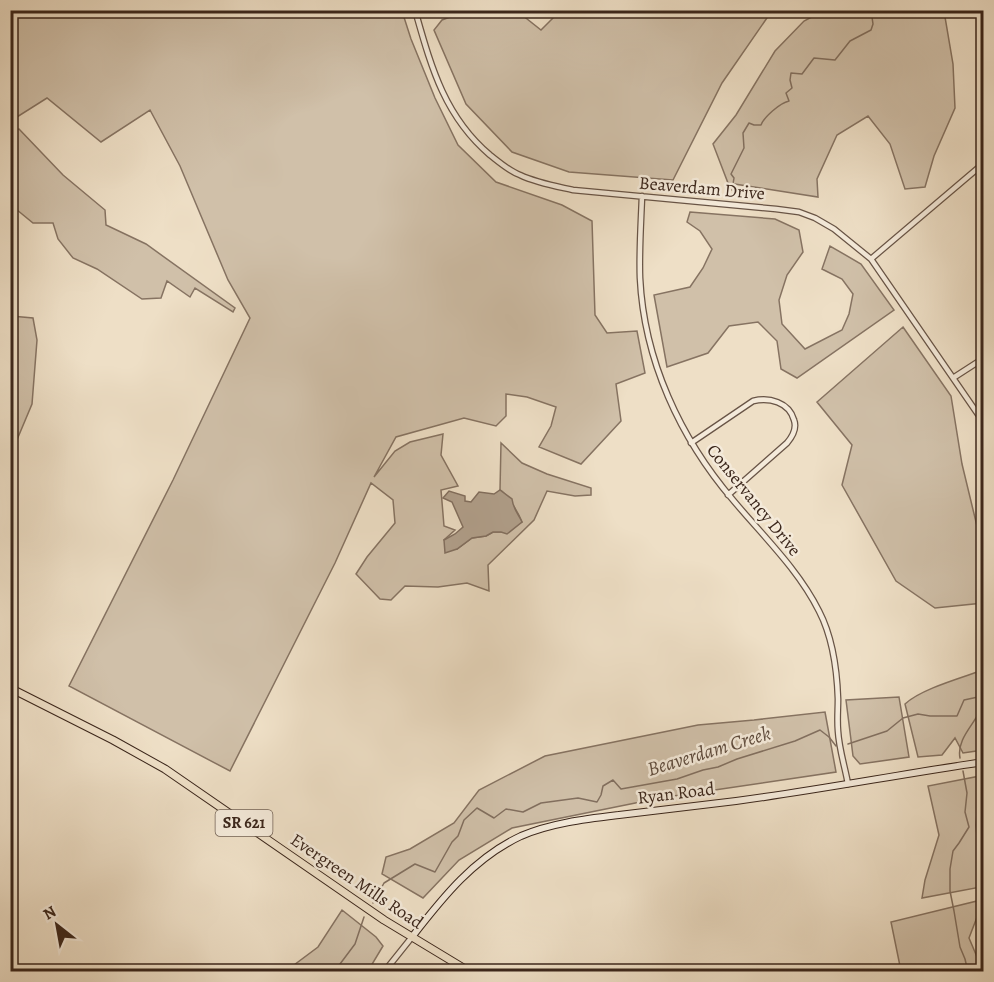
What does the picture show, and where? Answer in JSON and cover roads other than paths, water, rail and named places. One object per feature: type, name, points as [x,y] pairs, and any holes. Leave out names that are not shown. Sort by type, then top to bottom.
[{"type":"main road","name":"Evergreen Mills Road","points":[[10,688],[165,769],[377,915],[471,972]]},
{"type":"main road","name":"Ryan Road","points":[[412,937],[444,896],[476,864],[519,837],[540,829],[599,818],[739,801],[984,762]]},
{"type":"street","points":[[416,12],[427,10]]},
{"type":"street","name":"Beaverdam Drive","points":[[416,12],[432,68],[448,104],[464,129],[500,163],[518,175],[543,184],[573,190],[776,208],[799,212],[815,218],[834,229],[870,258],[984,423]]},
{"type":"street","points":[[870,258],[984,163]]},
{"type":"street","name":"Conservancy Drive","points":[[642,196],[640,280],[652,352],[664,387],[680,423],[712,475],[797,574],[820,612],[834,655],[837,674],[838,732],[848,784]]},
{"type":"street","points":[[953,378],[984,358]]},
{"type":"street","points":[[692,442],[753,401],[772,399],[782,404],[790,412],[795,426],[788,444],[728,495]]},
{"type":"street","points":[[384,972],[412,937]]},
{"type":"waterway","points":[[732,190],[734,178],[731,174],[744,148],[743,133],[749,123],[761,125],[765,118],[781,104],[789,101],[786,93],[792,88],[791,73],[802,74],[814,58],[835,60],[850,41],[871,30],[873,24],[871,10]]},
{"type":"waterway","name":"Beaverdam Creek","points":[[848,744],[887,731],[903,718],[918,714],[957,716],[964,700],[984,693]]},
{"type":"waterway","points":[[960,758],[961,743],[984,702]]},
{"type":"waterway","name":"Beaverdam Creek","points":[[373,903],[384,883],[415,864],[435,872],[452,842],[458,836],[464,820],[477,808],[494,818],[506,809],[523,812],[541,803],[578,798],[597,802],[603,786],[613,780],[621,789],[677,779],[795,741],[820,730],[836,746]]},
{"type":"waterway","points":[[963,771],[967,793],[965,812],[969,827],[953,851],[950,891],[960,947],[968,972]]},
{"type":"waterway","name":"Beaverdam Creek","points":[[334,972],[355,944],[364,917]]}]
